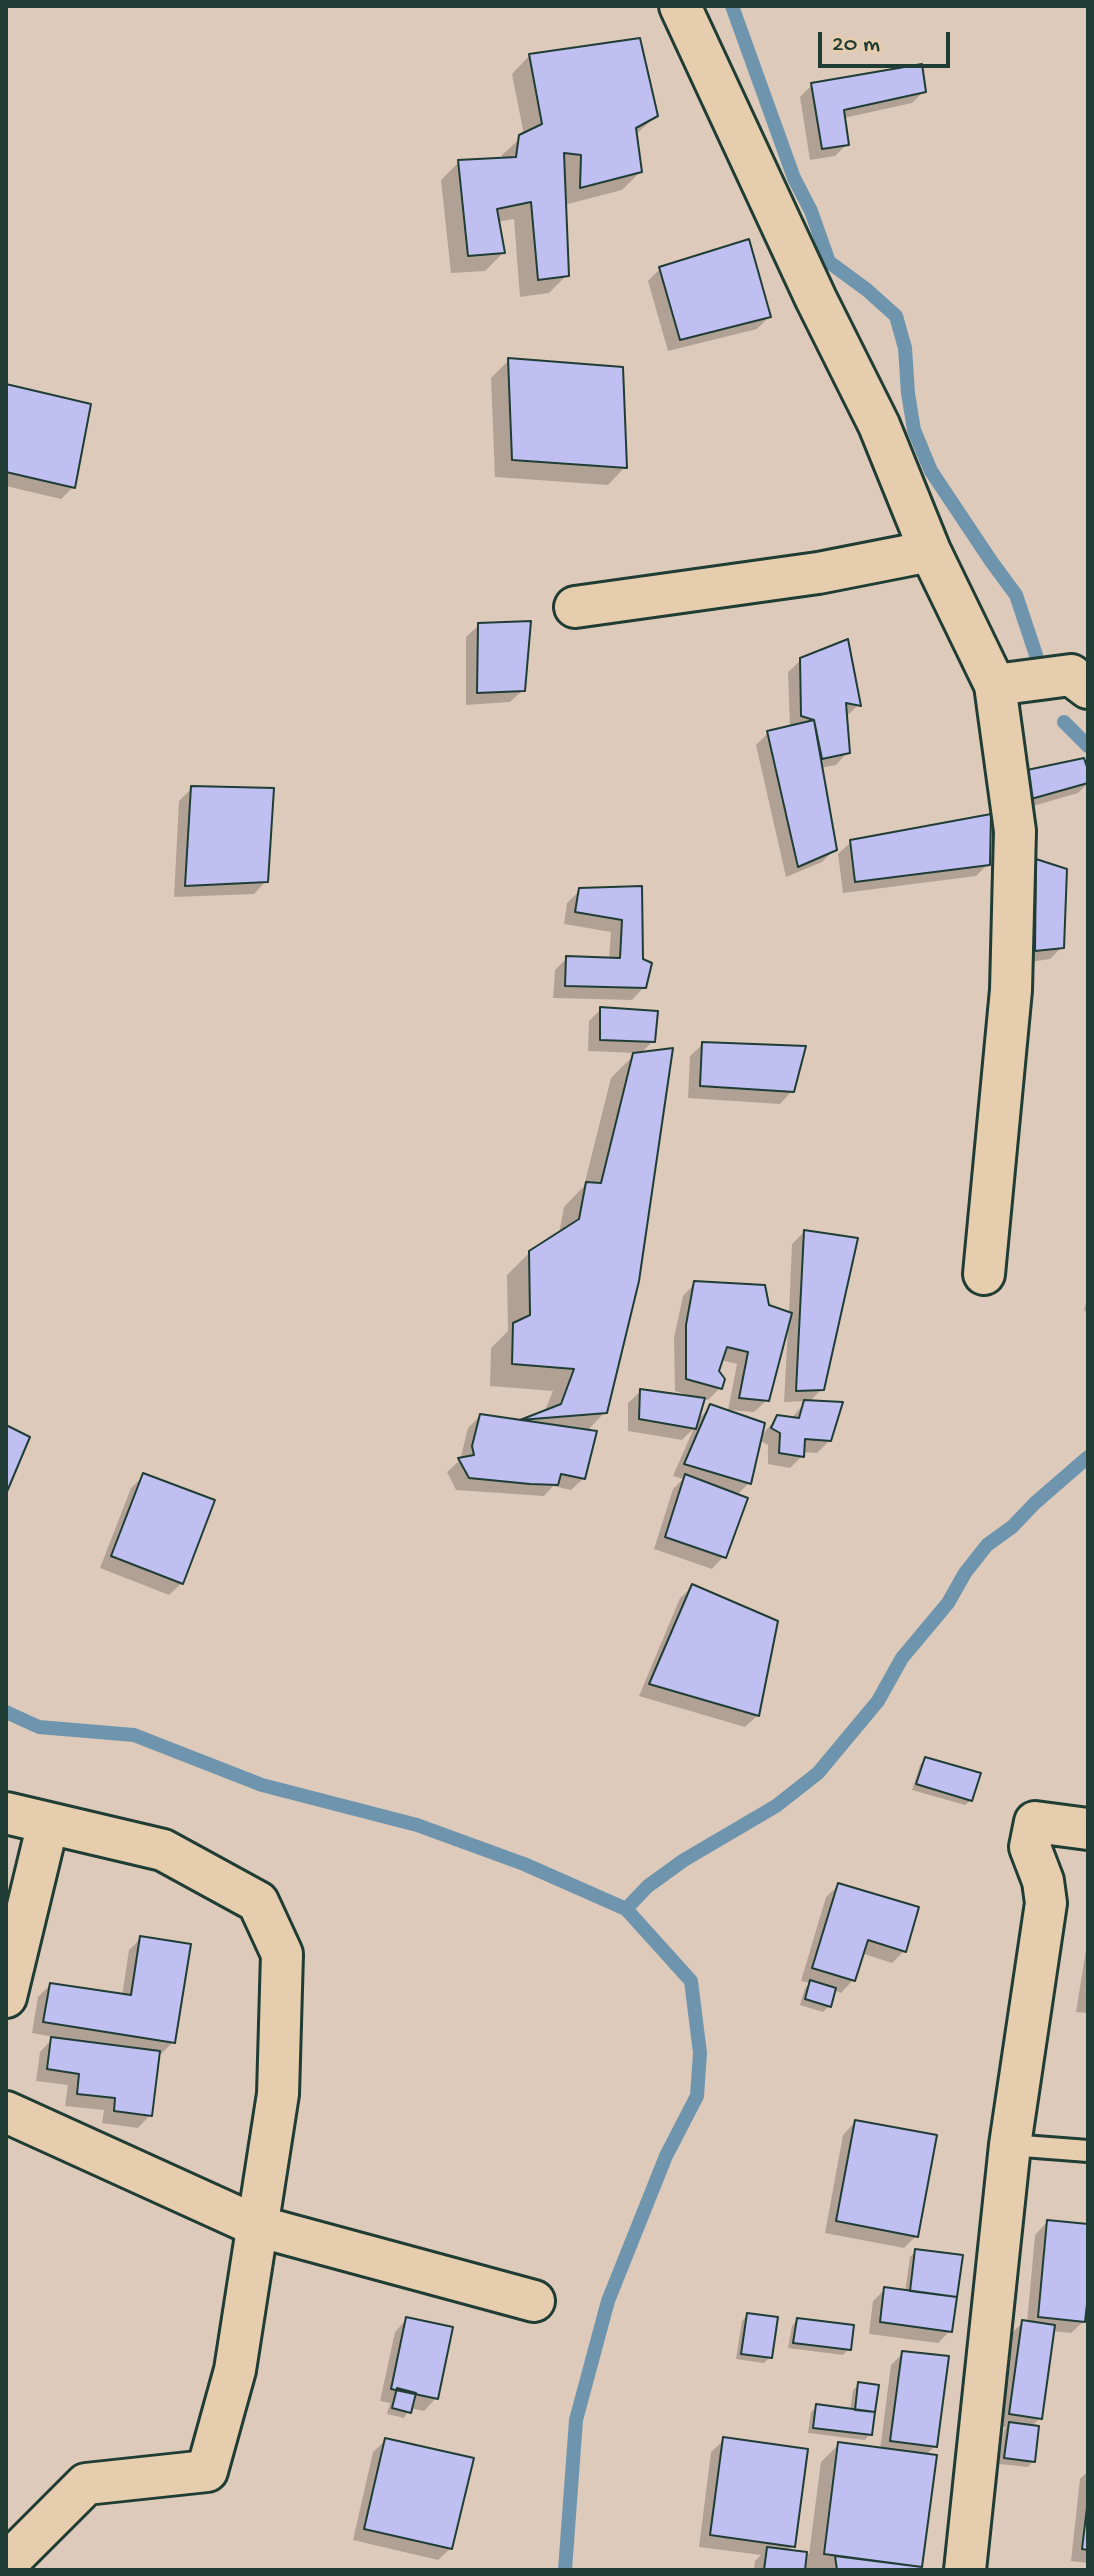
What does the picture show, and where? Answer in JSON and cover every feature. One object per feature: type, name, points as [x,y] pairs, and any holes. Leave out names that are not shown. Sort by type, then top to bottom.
[{"type":"street","points":[[680,6],[816,299],[879,425],[930,551],[995,685],[1015,831],[1011,990],[984,1274]]},
{"type":"street","points":[[575,607],[818,573],[930,551]]},
{"type":"street","points":[[995,685],[1071,675],[1088,688]]},
{"type":"street","points":[[6,1813],[163,1850],[258,1902],[282,1954],[278,2094],[235,2370],[207,2471],[86,2484],[7,2563],[6,2570]]},
{"type":"street","points":[[965,2570],[1010,2145],[1046,1903],[1043,1881],[1030,1847],[1035,1822],[1088,1829]]},
{"type":"street","points":[[6,1997],[48,1823]]},
{"type":"street","points":[[6,2112],[257,2226],[534,2301]]},
{"type":"lane","points":[[1010,2145],[1088,2151]]},
{"type":"building","points":[[640,38],[658,116],[636,128],[642,172],[580,188],[581,155],[564,153],[569,276],[538,280],[531,202],[497,209],[505,253],[468,256],[458,160],[516,157],[519,135],[542,124],[529,54]]},
{"type":"building","points":[[922,64],[926,92],[844,110],[849,145],[822,149],[811,83]]},
{"type":"building","points":[[749,239],[771,317],[680,340],[659,267]]},
{"type":"building","points":[[508,358],[623,367],[627,468],[512,460]]},
{"type":"building","points":[[6,384],[91,404],[75,488],[6,472]]},
{"type":"building","points":[[531,621],[525,691],[477,693],[478,623]]},
{"type":"building","points":[[848,639],[861,706],[846,703],[850,753],[822,759],[814,720],[801,716],[800,658]]},
{"type":"building","points":[[814,720],[837,850],[798,867],[767,731]]},
{"type":"building","points":[[1084,758],[1088,783],[1031,799],[1027,770]]},
{"type":"building","points":[[191,786],[274,788],[268,882],[185,886]]},
{"type":"building","points":[[991,814],[990,865],[855,882],[850,840]]},
{"type":"building","points":[[1036,859],[1067,869],[1064,948],[1035,951]]},
{"type":"building","points":[[642,886],[643,959],[652,963],[646,988],[565,986],[566,956],[620,958],[622,920],[575,912],[579,888]]},
{"type":"building","points":[[600,1007],[658,1011],[655,1042],[600,1040]]},
{"type":"building","points":[[702,1042],[806,1046],[794,1092],[700,1086]]},
{"type":"building","points":[[673,1048],[639,1281],[607,1413],[520,1420],[561,1404],[574,1369],[512,1364],[513,1323],[530,1315],[529,1251],[579,1219],[586,1182],[601,1183],[633,1053]]},
{"type":"building","points":[[804,1230],[858,1238],[824,1390],[796,1391]]},
{"type":"building","points":[[694,1281],[765,1285],[769,1305],[792,1313],[769,1401],[739,1398],[748,1352],[727,1347],[719,1371],[725,1379],[722,1389],[686,1379],[686,1325]]},
{"type":"building","points":[[640,1389],[705,1398],[696,1429],[639,1419]]},
{"type":"building","points":[[804,1400],[843,1402],[831,1441],[805,1439],[804,1457],[779,1453],[780,1433],[771,1428],[777,1415],[799,1418]]},
{"type":"building","points":[[710,1404],[765,1423],[751,1484],[684,1464]]},
{"type":"building","points":[[480,1414],[597,1431],[585,1479],[561,1474],[558,1485],[469,1478],[458,1458],[474,1455],[472,1446]]},
{"type":"building","points":[[6,1425],[30,1437],[6,1494]]},
{"type":"building","points":[[143,1473],[215,1500],[183,1584],[111,1556]]},
{"type":"building","points":[[685,1474],[748,1498],[726,1558],[665,1537]]},
{"type":"building","points":[[692,1584],[778,1621],[759,1716],[649,1684]]},
{"type":"building","points":[[925,1757],[981,1773],[972,1801],[916,1784]]},
{"type":"building","points":[[838,1883],[919,1907],[906,1952],[868,1940],[855,1981],[812,1968]]},
{"type":"building","points":[[140,1936],[191,1944],[175,2043],[43,2022],[50,1983],[131,1995]]},
{"type":"building","points":[[810,1980],[836,1988],[831,2007],[805,1999]]},
{"type":"building","points":[[51,2037],[160,2051],[152,2116],[114,2111],[115,2098],[77,2094],[79,2074],[47,2069]]},
{"type":"building","points":[[855,2120],[937,2135],[918,2237],[836,2221]]},
{"type":"building","points":[[1047,2220],[1088,2224],[1085,2322],[1038,2317]]},
{"type":"building","points":[[915,2249],[963,2255],[957,2297],[910,2291]]},
{"type":"building","points":[[884,2287],[957,2297],[952,2332],[880,2322]]},
{"type":"building","points":[[747,2313],[778,2317],[772,2358],[741,2354]]},
{"type":"building","points":[[406,2317],[453,2327],[438,2399],[391,2389]]},
{"type":"building","points":[[797,2318],[854,2325],[851,2350],[793,2343]]},
{"type":"building","points":[[1022,2320],[1055,2325],[1042,2419],[1009,2414]]},
{"type":"building","points":[[902,2351],[949,2356],[937,2447],[890,2441]]},
{"type":"building","points":[[858,2382],[879,2385],[875,2412],[855,2410]]},
{"type":"building","points":[[397,2388],[416,2393],[411,2413],[392,2408]]},
{"type":"building","points":[[816,2404],[875,2412],[872,2435],[813,2428]]},
{"type":"building","points":[[1009,2422],[1039,2426],[1035,2462],[1004,2458]]},
{"type":"building","points":[[723,2437],[808,2449],[795,2547],[710,2535]]},
{"type":"building","points":[[385,2438],[474,2458],[452,2549],[364,2529]]},
{"type":"building","points":[[838,2442],[937,2455],[922,2567],[824,2554]]},
{"type":"building","points":[[1088,2499],[1088,2550],[1082,2549]]},
{"type":"building","points":[[767,2547],[807,2552],[805,2570],[764,2570]]},
{"type":"building","points":[[835,2556],[922,2567],[921,2570],[837,2570]]},
{"type":"waterway","points":[[732,6],[794,178],[811,211],[829,262],[896,316],[905,348],[914,430],[931,471],[1016,595],[1036,655]]},
{"type":"waterway","points":[[1064,722],[1088,746]]},
{"type":"waterway","points":[[626,1909],[648,1886],[684,1860],[776,1806],[818,1773],[878,1701],[902,1658],[948,1603],[965,1573],[987,1545],[1012,1527],[1088,1457]]},
{"type":"waterway","points":[[6,1712],[39,1727],[134,1735],[262,1785],[417,1825],[524,1864],[626,1909],[691,1981],[700,2053],[697,2096],[666,2156],[608,2301],[576,2420],[565,2570]]}]
